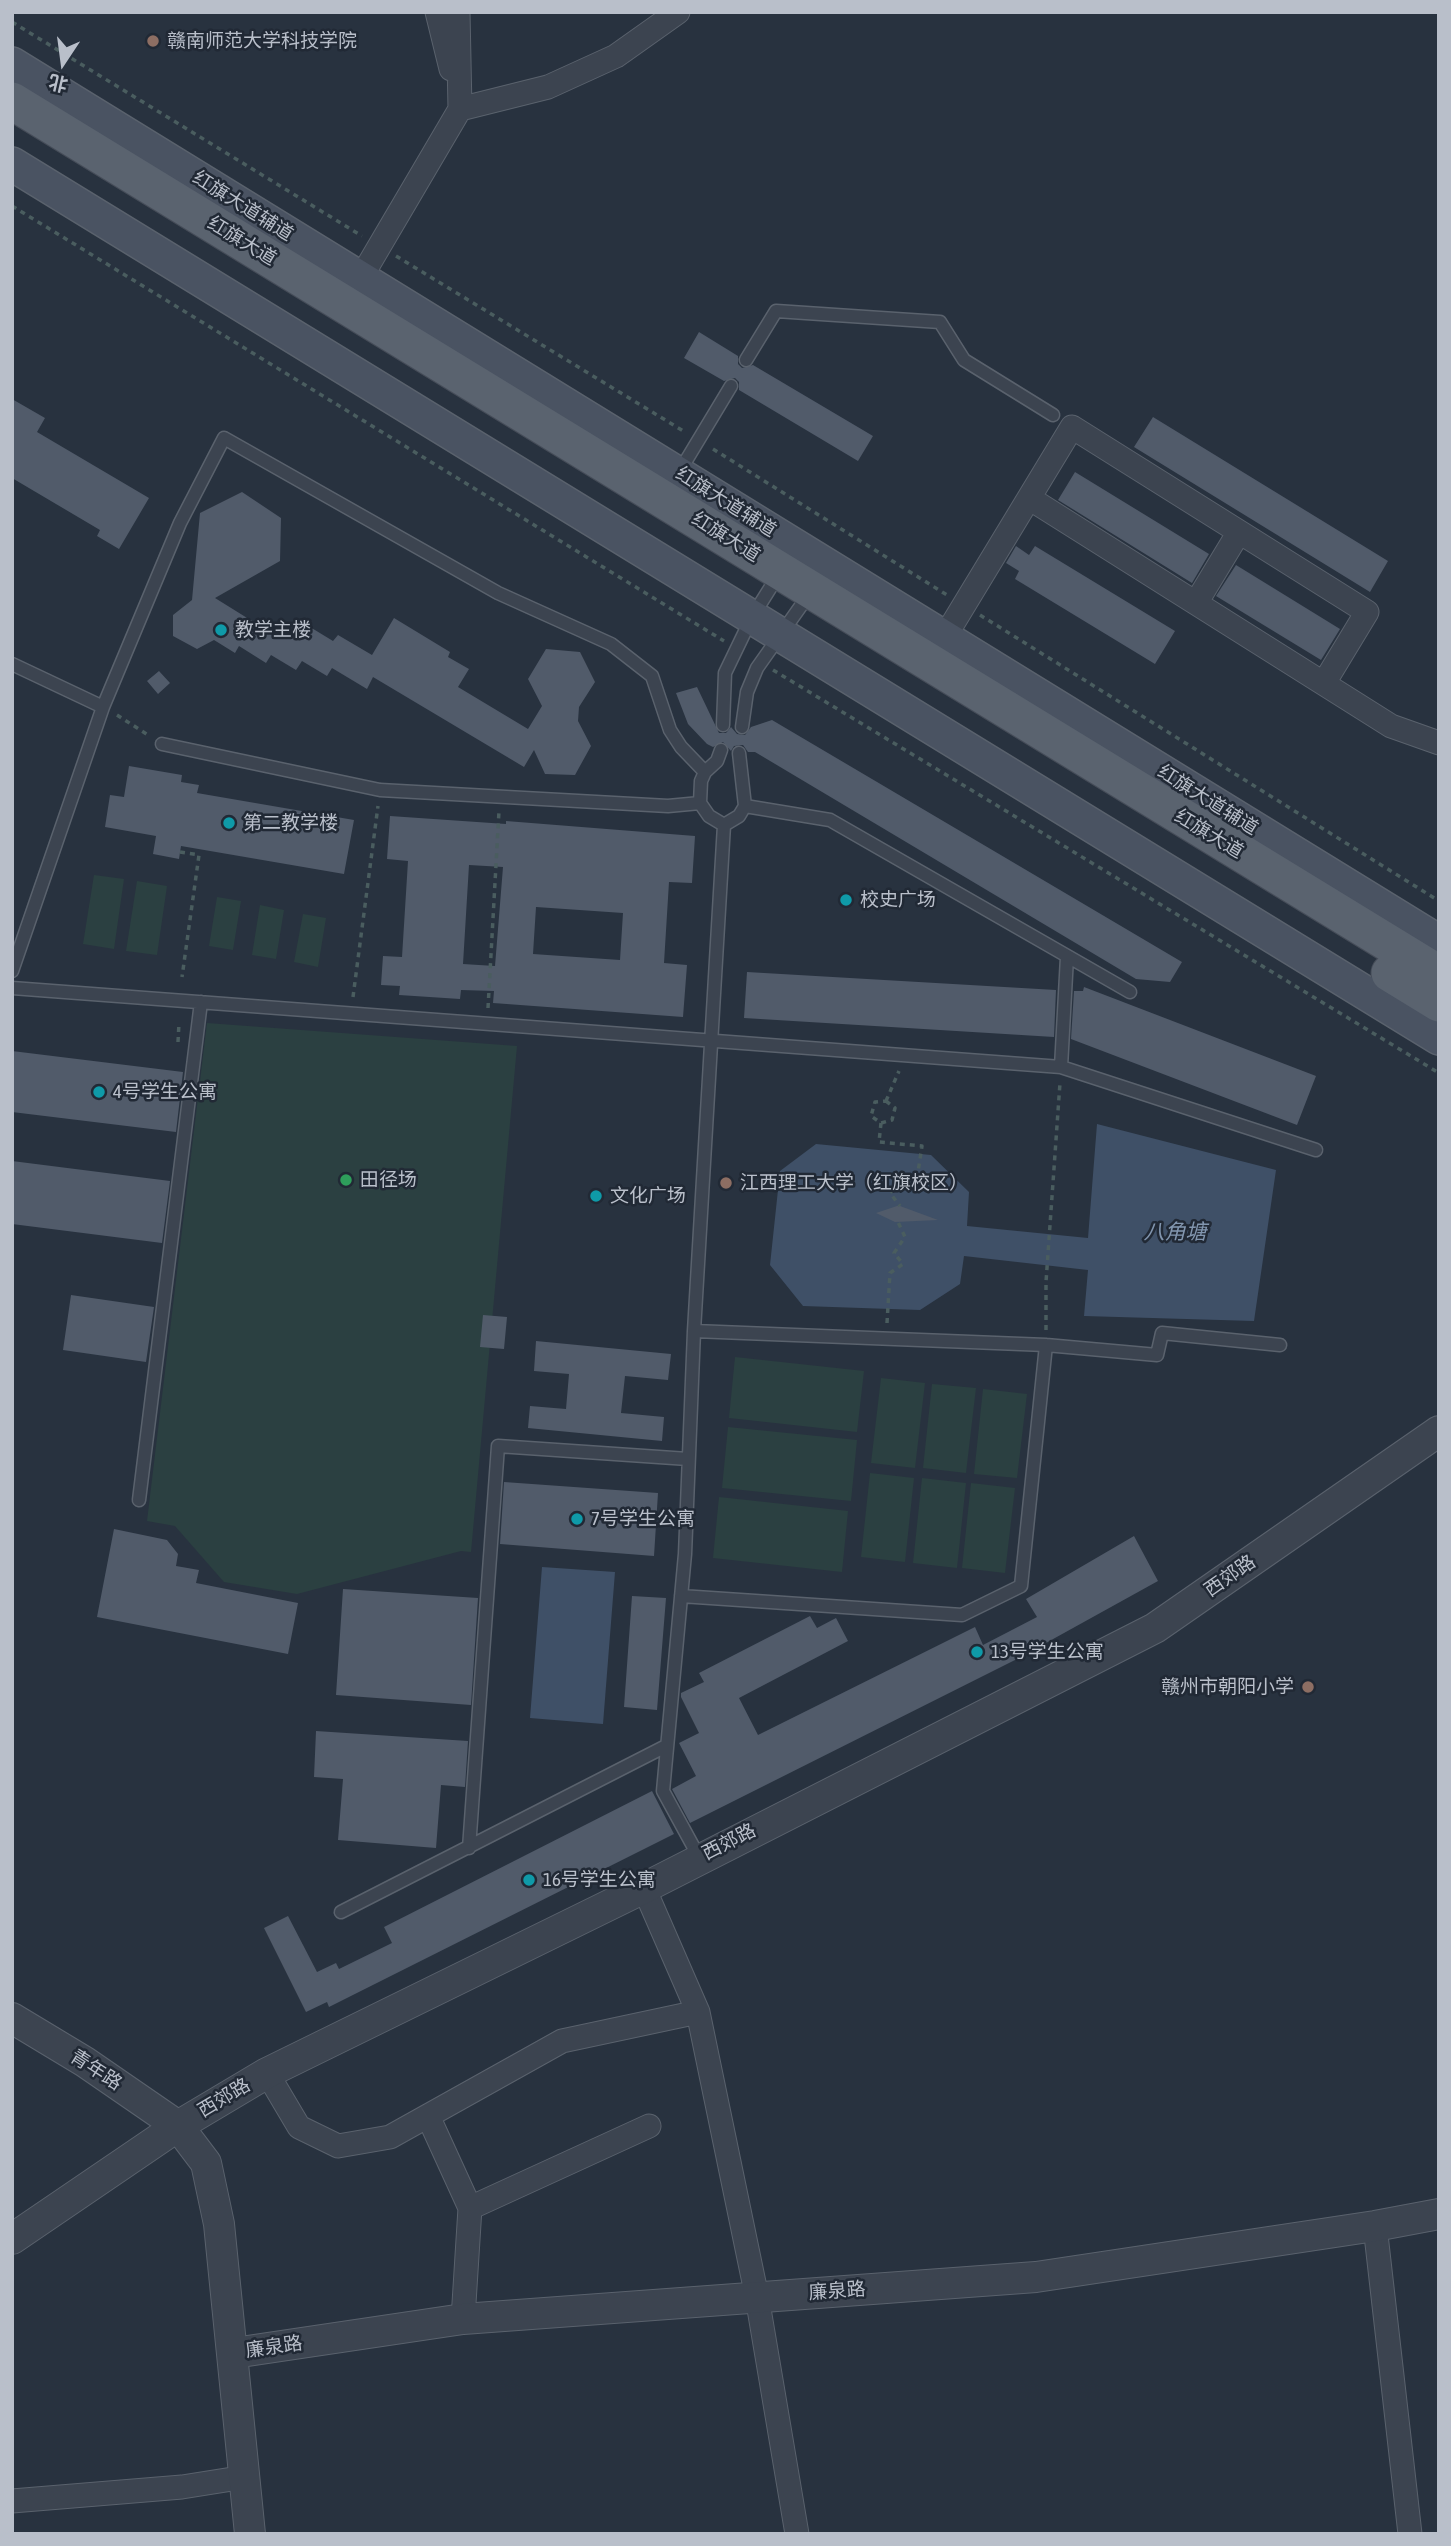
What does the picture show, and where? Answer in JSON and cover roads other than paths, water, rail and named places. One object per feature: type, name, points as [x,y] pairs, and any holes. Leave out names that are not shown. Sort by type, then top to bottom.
[{"type":"main road","name":"红旗大道辅道","points":[[12,64],[353,291]]},
{"type":"main road","name":"红旗大道","points":[[12,101],[353,291],[671,486],[783,602],[937,650],[1439,974]]},
{"type":"main road","name":"红旗大道","points":[[12,131],[1439,1003]]},
{"type":"main road","points":[[12,164],[783,602],[1439,1038]]},
{"type":"main road","name":"红旗大道辅道","points":[[671,486],[937,650],[1439,942]]},
{"type":"street","points":[[438,12],[460,109]]},
{"type":"street","points":[[353,291],[460,109],[458,12]]},
{"type":"street","points":[[460,109],[548,87],[616,56],[678,12]]},
{"type":"street","points":[[937,650],[1072,427],[1367,612],[1324,683]]},
{"type":"street","points":[[1029,498],[1391,726],[1439,743]]},
{"type":"street","points":[[1196,603],[1240,531]]},
{"type":"street","name":"西郊路","points":[[12,2239],[178,2126],[267,2073],[644,1888],[699,1857],[1154,1628],[1439,1431]]},
{"type":"street","points":[[644,1888],[698,2012],[757,2297],[797,2534]]},
{"type":"street","points":[[267,2073],[299,2127],[338,2146],[390,2137],[562,2041],[698,2012]]},
{"type":"street","name":"青年路","points":[[12,2018],[85,2062],[178,2126],[206,2163],[219,2224],[250,2534]]},
{"type":"street","points":[[428,2116],[470,2208],[463,2319]]},
{"type":"street","points":[[470,2208],[649,2126]]},
{"type":"street","name":"廉泉路","points":[[234,2353],[463,2319],[1036,2277],[1375,2227],[1439,2214]]},
{"type":"street","points":[[1375,2227],[1410,2534]]},
{"type":"street","points":[[12,2501],[182,2487],[245,2477]]},
{"type":"lane","points":[[746,360],[776,311],[940,323],[964,360],[1053,415]]},
{"type":"lane","points":[[671,486],[731,386]]},
{"type":"lane","points":[[12,971],[103,707],[180,523],[224,438],[498,593],[611,644],[652,676],[670,730],[681,747],[705,772]]},
{"type":"lane","points":[[723,725],[726,673],[783,602]]},
{"type":"lane","points":[[742,727],[747,692],[768,649],[783,602]]},
{"type":"lane","points":[[12,664],[103,707]]},
{"type":"lane","points":[[162,744],[380,790],[668,806],[699,803]]},
{"type":"lane","points":[[721,750],[717,761],[705,772],[701,781],[699,803],[709,816],[724,825]]},
{"type":"lane","points":[[724,825],[739,816],[744,806],[739,752]]},
{"type":"lane","points":[[744,806],[830,820],[1130,992]]},
{"type":"lane","points":[[699,1857],[663,1791],[681,1595],[724,825]]},
{"type":"lane","points":[[1060,1067],[1067,957]]},
{"type":"lane","points":[[12,988],[1060,1067],[1316,1150]]},
{"type":"lane","points":[[139,1500],[201,1002]]},
{"type":"lane","points":[[694,1331],[1046,1345],[1157,1355],[1162,1333],[1280,1345]]},
{"type":"lane","points":[[681,1595],[962,1615],[1021,1586],[1046,1345]]},
{"type":"lane","points":[[469,1848],[498,1446],[688,1459]]},
{"type":"lane","points":[[341,1912],[666,1746]]},
{"type":"water","name":"八角塘","points":[[1097,1124],[1276,1170],[1254,1321],[1084,1316],[1088,1270],[964,1256],[960,1284],[920,1310],[803,1306],[770,1265],[780,1171],[816,1144],[931,1155],[969,1192],[967,1226],[1088,1238]]},
{"type":"water","points":[[542,1567],[615,1572],[603,1724],[530,1718]]},
{"type":"place","name":"赣南师范大学科技学院","points":[[153,41]]},
{"type":"place","name":"教学主楼","points":[[221,630]]},
{"type":"place","name":"第二教学楼","points":[[229,823]]},
{"type":"place","name":"校史广场","points":[[846,900]]},
{"type":"place","name":"4号学生公寓","points":[[99,1092]]},
{"type":"place","name":"田径场","points":[[346,1180]]},
{"type":"place","name":"江西理工大学（红旗校区）","points":[[726,1183]]},
{"type":"place","name":"文化广场","points":[[596,1196]]},
{"type":"place","name":"7号学生公寓","points":[[577,1519]]},
{"type":"place","name":"13号学生公寓","points":[[977,1652]]},
{"type":"place","name":"赣州市朝阳小学","points":[[1308,1687]]},
{"type":"place","name":"16号学生公寓","points":[[529,1880]]}]
